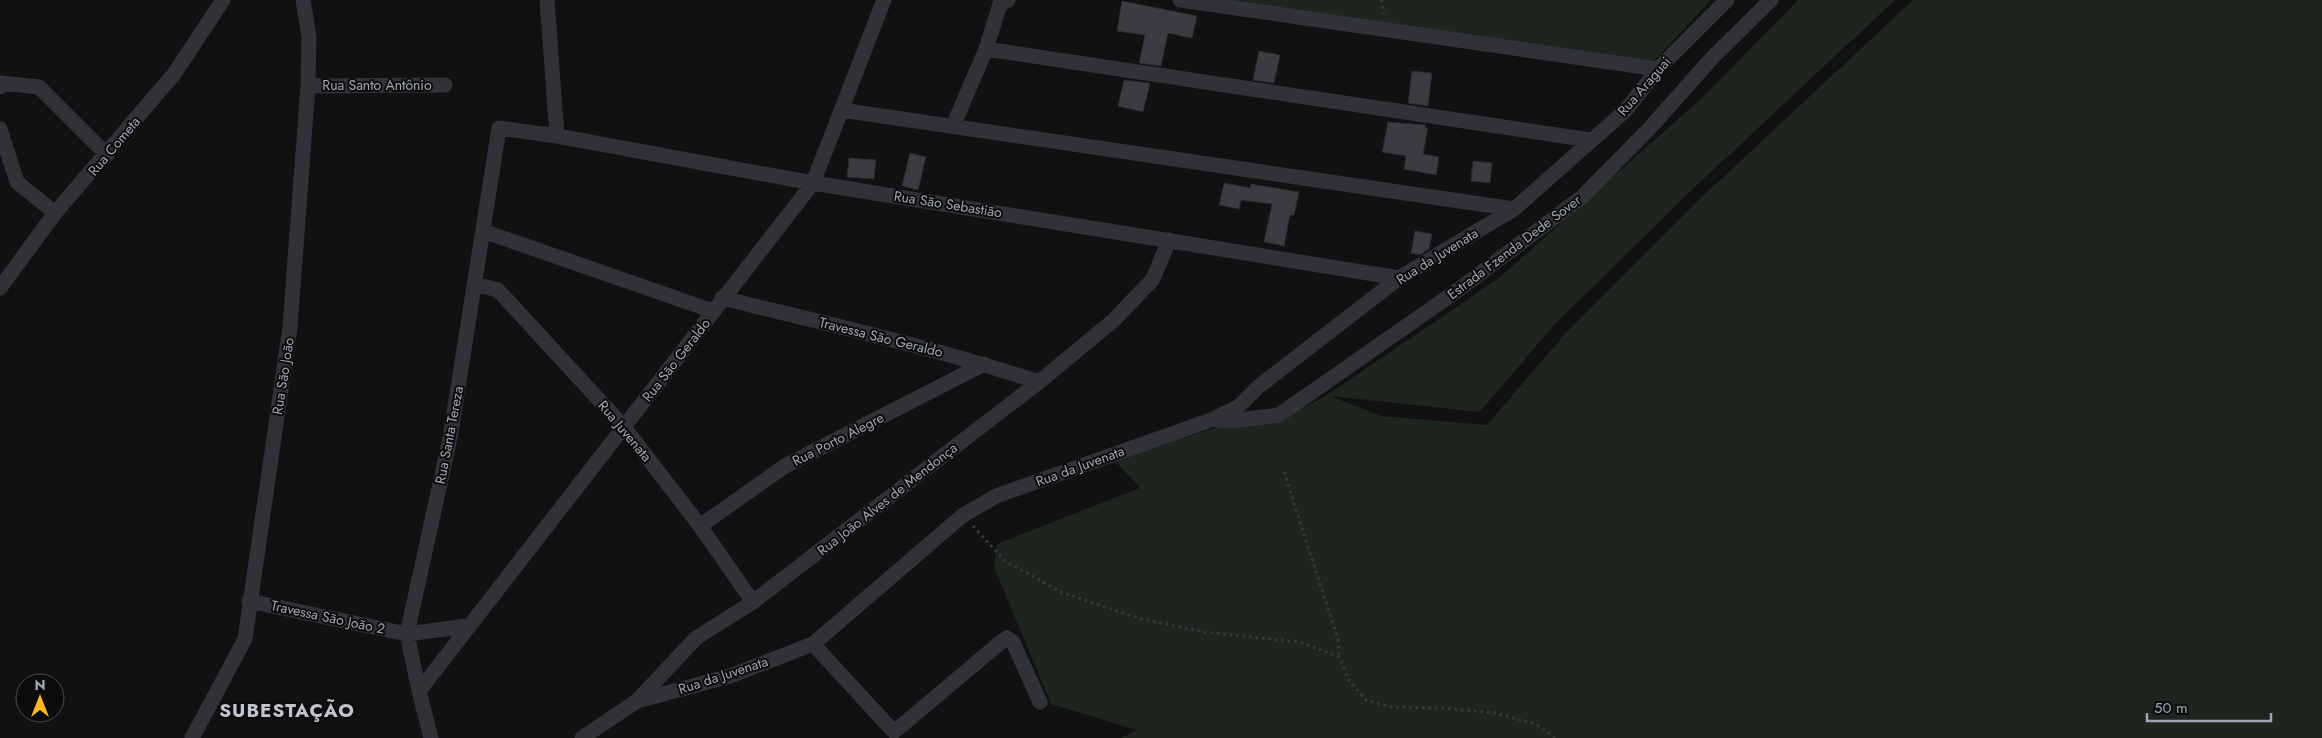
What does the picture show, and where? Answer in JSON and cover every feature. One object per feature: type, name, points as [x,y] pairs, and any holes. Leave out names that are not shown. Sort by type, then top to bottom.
[{"type":"street","name":"Rua Cometa","points":[[0,288],[56,213],[174,74],[223,0]]},
{"type":"street","name":"Rua São João","points":[[192,738],[245,638],[248,600],[290,327],[308,86],[309,37],[303,0]]},
{"type":"street","points":[[547,0],[557,136]]},
{"type":"street","name":"Rua São Geraldo","points":[[419,691],[813,183],[884,0]]},
{"type":"street","points":[[952,126],[986,49],[1000,4],[1008,0]]},
{"type":"street","points":[[1180,0],[1658,69]]},
{"type":"street","name":"Rua Araguai","points":[[1514,209],[1625,111],[1658,69],[1727,0]]},
{"type":"street","name":"Estrada Fzenda Dede Sover","points":[[1211,420],[1232,421],[1279,415],[1458,290],[1582,197],[1649,129],[1713,57],[1771,0]]},
{"type":"street","points":[[986,49],[1590,140]]},
{"type":"street","points":[[0,87],[1,83],[39,86],[107,155]]},
{"type":"street","name":"Rua Santo Antônio","points":[[308,86],[445,85]]},
{"type":"street","points":[[842,110],[1514,209]]},
{"type":"street","name":"Rua São Sebastião","points":[[499,128],[557,136],[813,183],[1399,278]]},
{"type":"street","name":"Rua Santa Tereza","points":[[431,738],[407,634],[450,438],[499,128]]},
{"type":"street","points":[[0,129],[17,182],[56,213]]},
{"type":"street","name":"Rua da Juvenata","points":[[637,701],[730,676],[813,644],[962,516],[996,496],[1211,420],[1238,407],[1258,387],[1399,278],[1514,209]]},
{"type":"street","points":[[482,231],[713,311]]},
{"type":"street","name":"Rua João Alves de Mendonça","points":[[582,738],[637,701],[696,638],[753,602],[1039,382],[1133,303],[1153,280],[1169,240]]},
{"type":"street","name":"Rua Juvenata","points":[[475,284],[498,290],[624,427],[700,526],[753,602]]},
{"type":"street","name":"Travessa São Geraldo","points":[[722,298],[984,364],[1039,382]]},
{"type":"street","name":"Rua Porto Alegre","points":[[700,526],[785,466],[984,364]]},
{"type":"street","name":"Travessa São João 2","points":[[248,600],[407,634],[468,626]]},
{"type":"street","points":[[813,644],[894,732],[1007,638],[1013,642],[1040,702]]},
{"type":"path","points":[[1284,472],[1338,638],[1340,657],[1349,680],[1366,700],[1390,707],[1444,708],[1495,712],[1535,724],[1556,738]]},
{"type":"path","points":[[962,516],[1005,561],[1062,592],[1141,619],[1204,632],[1300,642],[1340,657]]},
{"type":"shaded area","points":[[1219,0],[1711,0],[1654,61]]},
{"type":"shaded area","points":[[1798,0],[1895,0],[1696,186],[1553,326],[1480,412],[1330,396],[1381,416],[1487,425],[1564,335],[1704,195],[1913,0],[2322,0],[2322,738],[1121,738],[1137,730],[1051,704],[994,567],[997,544],[1140,488],[1114,460],[1215,428],[1283,419],[1327,395],[1499,278],[1702,98]]},
{"type":"building","points":[[1122,1],[1197,16],[1192,38],[1168,33],[1161,66],[1139,63],[1145,35],[1117,31]]},
{"type":"building","points":[[1259,51],[1280,55],[1274,83],[1253,80]]},
{"type":"building","points":[[1412,71],[1432,73],[1428,106],[1408,103]]},
{"type":"building","points":[[1124,80],[1150,83],[1143,112],[1118,106]]},
{"type":"building","points":[[1388,122],[1426,125],[1425,128],[1428,128],[1423,154],[1439,157],[1436,175],[1404,169],[1406,156],[1382,152]]},
{"type":"building","points":[[910,153],[926,157],[918,190],[902,186]]},
{"type":"building","points":[[849,158],[876,160],[874,179],[847,177]]},
{"type":"building","points":[[1473,161],[1492,163],[1490,183],[1471,181]]},
{"type":"building","points":[[1224,183],[1250,188],[1251,184],[1299,192],[1294,215],[1290,215],[1284,246],[1264,242],[1272,204],[1241,200],[1239,209],[1219,205]]},
{"type":"building","points":[[1415,231],[1432,234],[1429,249],[1420,255],[1411,253]]},
{"type":"district","name":"SUBESTAÇÃO","points":[[287,710]]}]
